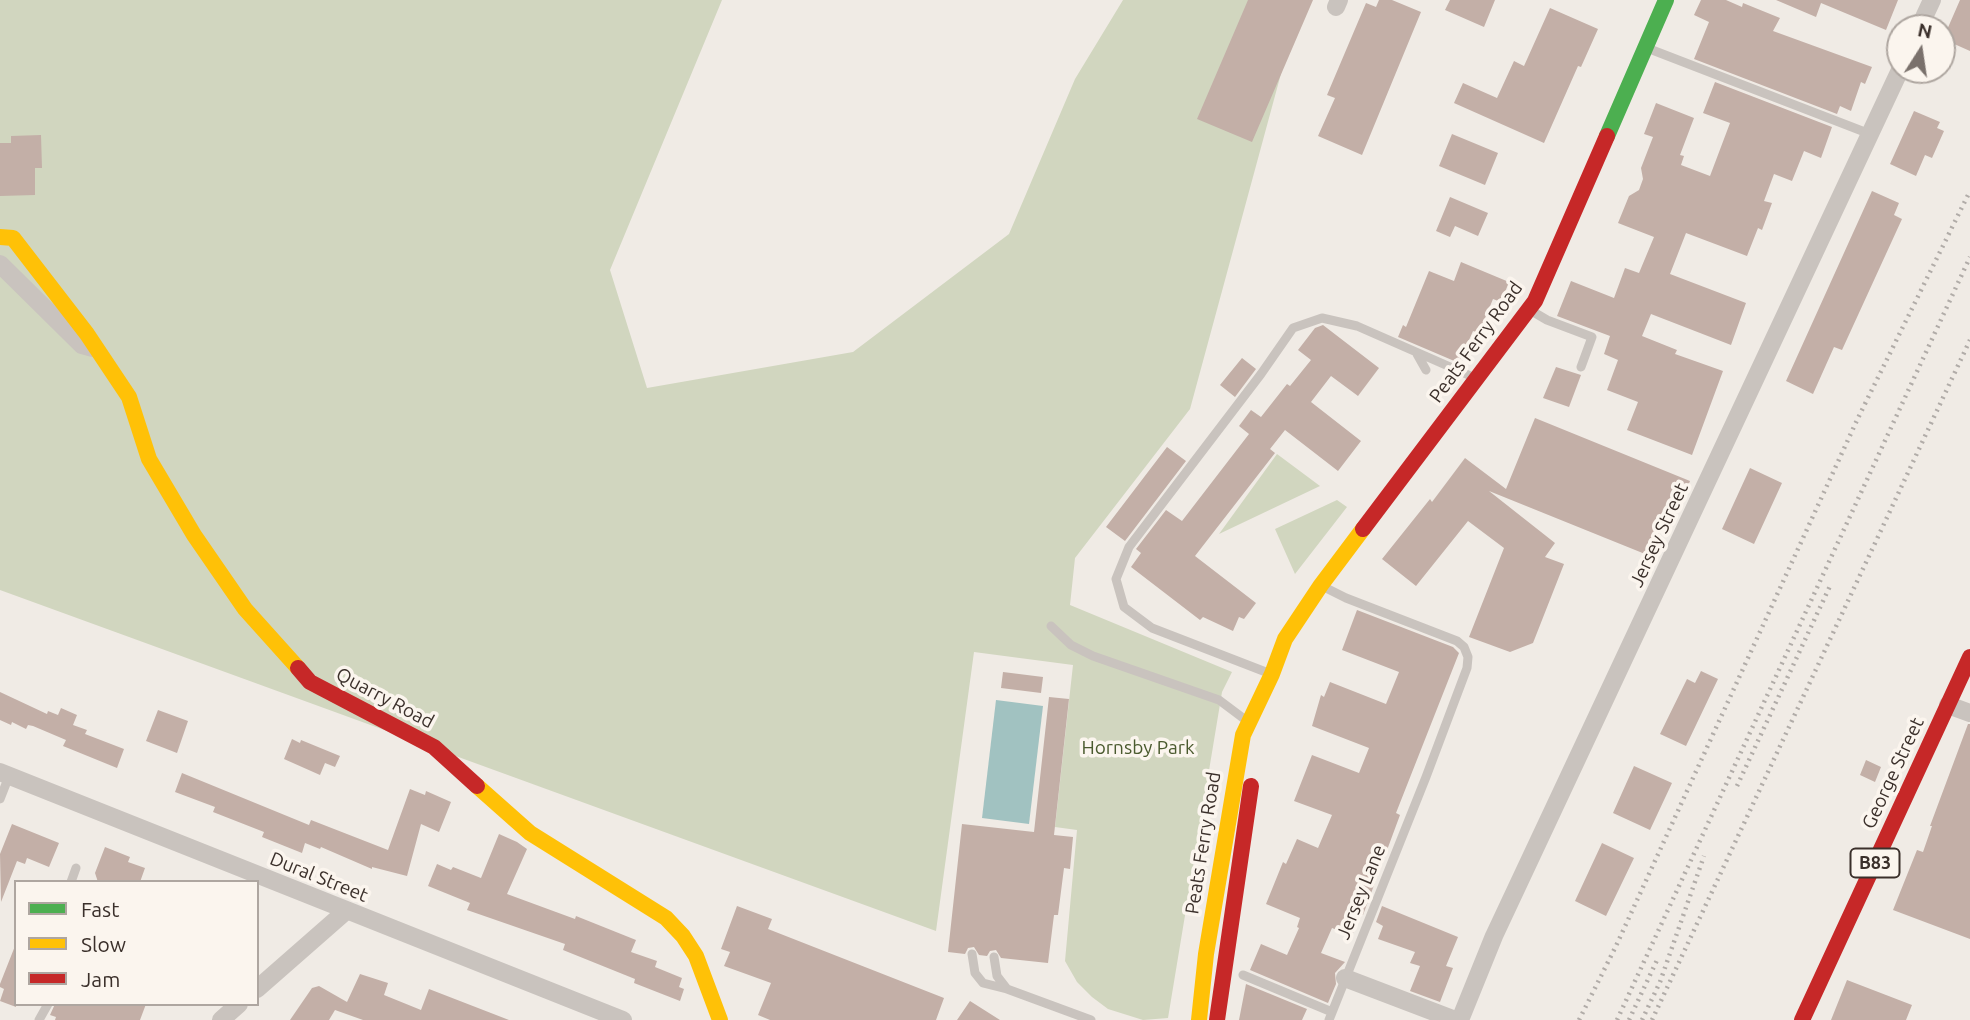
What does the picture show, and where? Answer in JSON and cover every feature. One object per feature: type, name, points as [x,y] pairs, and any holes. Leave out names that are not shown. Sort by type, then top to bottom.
[{"type":"main road","name":"Peats Ferry Road","points":[[1199,1020],[1206,954],[1241,741],[1290,630],[1529,310],[1548,273],[1666,0]]},
{"type":"main road","name":"Quarry Road","points":[[0,237],[13,238],[96,349],[129,397],[149,459],[194,535],[245,609],[310,682],[434,747],[530,833],[666,918],[684,936],[696,956],[720,1020]]},
{"type":"main road","name":"George Street","points":[[1802,1020],[1970,657]]},
{"type":"main road","name":"Peats Ferry Road","points":[[1217,1020],[1257,741],[1271,677]]},
{"type":"street","name":"Jersey Street","points":[[1457,1020],[1893,84]]},
{"type":"street","name":"Quarry Road","points":[[0,264],[82,345],[96,349]]},
{"type":"street","points":[[1948,705],[1970,713]]},
{"type":"street","name":"Dural Street","points":[[4,774],[623,1020]]},
{"type":"street","points":[[259,987],[346,911]]},
{"type":"street","points":[[1345,978],[1457,1020]]},
{"type":"street","points":[[221,1020],[237,1006]]},
{"type":"lane","points":[[1645,47],[1870,134]]},
{"type":"lane","points":[[1529,310],[1547,320],[1592,337],[1581,367]]},
{"type":"lane","points":[[1271,677],[1152,628],[1124,607],[1116,579],[1129,547],[1293,328],[1322,318],[1357,326],[1477,379]]},
{"type":"lane","points":[[1417,354],[1426,370]]},
{"type":"lane","name":"Jersey Lane","points":[[1321,585],[1346,598],[1457,641],[1464,647],[1468,657],[1467,668],[1426,777],[1330,1016]]},
{"type":"lane","points":[[1051,626],[1071,645],[1093,656],[1219,700],[1248,722]]},
{"type":"lane","points":[[0,799],[4,774]]},
{"type":"lane","points":[[72,880],[76,868]]},
{"type":"lane","points":[[972,954],[978,979],[989,986],[1007,989],[1091,1020]]},
{"type":"lane","points":[[994,957],[997,976],[1007,989]]},
{"type":"lane","points":[[1243,975],[1330,1016]]},
{"type":"green space","name":"Hornsby Park","points":[[0,0],[722,0],[610,270],[647,388],[853,352],[1009,234],[1075,79],[1123,0],[1301,0],[1190,409],[1075,558],[1070,605],[1232,672],[1222,692],[1168,1018],[1143,1020],[1108,1009],[1077,982],[1065,961],[1077,830],[1055,827],[1073,665],[974,652],[936,931],[0,590]]},
{"type":"green space","points":[[1277,454],[1320,486],[1219,534]]},
{"type":"green space","points":[[1337,500],[1347,507],[1295,574],[1275,529]]},
{"type":"water","points":[[996,700],[1043,706],[1029,824],[982,818]]},
{"type":"building","points":[[1248,0],[1313,0],[1252,142],[1197,119]]},
{"type":"building","points":[[1379,0],[1392,0],[1421,12],[1362,155],[1318,136],[1335,98],[1327,95],[1366,3],[1376,7]]},
{"type":"building","points":[[1450,0],[1495,0],[1484,27],[1445,10]]},
{"type":"building","points":[[1701,0],[1726,0],[1742,7],[1743,3],[1780,18],[1773,31],[1872,67],[1865,84],[1861,82],[1851,111],[1840,106],[1837,114],[1694,59],[1709,22],[1694,15]]},
{"type":"building","points":[[1776,0],[1898,0],[1892,14],[1886,14],[1886,30],[1821,3],[1816,17]]},
{"type":"building","points":[[1960,0],[1970,0],[1970,51],[1956,45],[1954,14]]},
{"type":"building","points":[[1550,8],[1598,29],[1581,67],[1578,66],[1544,143],[1454,103],[1463,83],[1497,98],[1514,61],[1524,66]]},
{"type":"building","points":[[1715,82],[1832,127],[1821,158],[1804,151],[1792,181],[1774,174],[1764,201],[1772,203],[1762,230],[1758,228],[1747,256],[1686,233],[1670,274],[1746,303],[1731,345],[1651,314],[1642,336],[1677,350],[1675,354],[1723,371],[1692,455],[1627,430],[1638,402],[1607,390],[1618,360],[1604,354],[1610,336],[1557,316],[1571,281],[1614,298],[1625,268],[1639,273],[1654,237],[1618,223],[1629,196],[1639,190],[1643,179],[1641,168],[1653,137],[1644,134],[1656,103],[1694,118],[1680,155],[1684,156],[1681,165],[1710,176],[1730,123],[1703,113]]},
{"type":"building","points":[[1914,111],[1940,122],[1937,128],[1944,131],[1932,158],[1925,155],[1916,176],[1890,164]]},
{"type":"building","points":[[1452,134],[1498,153],[1485,185],[1439,166]]},
{"type":"building","points":[[41,135],[42,168],[35,168],[35,195],[0,196],[0,143],[11,143],[11,136]]},
{"type":"building","points":[[1872,191],[1899,203],[1894,215],[1902,219],[1842,350],[1834,347],[1813,394],[1786,381]]},
{"type":"building","points":[[1450,197],[1488,213],[1478,236],[1455,226],[1450,237],[1436,231]]},
{"type":"building","points":[[1461,262],[1509,282],[1501,302],[1493,299],[1479,333],[1473,331],[1459,363],[1398,337],[1403,325],[1406,327],[1429,271],[1454,281]]},
{"type":"building","points":[[1323,325],[1379,368],[1358,396],[1331,376],[1311,402],[1361,441],[1338,471],[1285,430],[1270,449],[1275,453],[1195,556],[1256,603],[1244,619],[1239,617],[1233,631],[1203,617],[1200,620],[1131,567],[1141,553],[1136,549],[1166,510],[1182,521],[1249,434],[1239,426],[1251,410],[1261,417],[1287,384],[1290,386],[1311,360],[1298,350],[1315,328]]},
{"type":"building","points":[[1242,358],[1256,369],[1235,397],[1220,385]]},
{"type":"building","points":[[1556,367],[1581,375],[1569,407],[1543,398]]},
{"type":"building","points":[[1535,418],[1690,481],[1669,534],[1660,531],[1650,556],[1489,491],[1555,543],[1545,557],[1564,564],[1533,643],[1510,652],[1469,637],[1504,548],[1468,521],[1416,586],[1382,559],[1430,499],[1432,502],[1465,458],[1506,489]]},
{"type":"building","points":[[1167,447],[1186,461],[1125,541],[1106,527]]},
{"type":"building","points":[[1750,468],[1782,483],[1754,544],[1722,529]]},
{"type":"building","points":[[1357,610],[1453,647],[1459,653],[1396,813],[1400,815],[1363,915],[1360,913],[1352,936],[1332,928],[1321,953],[1345,962],[1335,973],[1336,984],[1328,1003],[1250,970],[1261,944],[1287,955],[1299,928],[1300,918],[1266,904],[1283,862],[1286,864],[1297,839],[1318,848],[1332,815],[1294,801],[1312,755],[1359,773],[1369,748],[1312,726],[1321,695],[1324,697],[1330,682],[1386,704],[1399,672],[1342,650]]},
{"type":"building","points":[[1701,671],[1718,679],[1686,746],[1660,734],[1687,679],[1695,683]]},
{"type":"building","points":[[1003,672],[1043,677],[1041,693],[1001,688]]},
{"type":"building","points":[[0,692],[47,714],[48,711],[58,715],[61,708],[77,715],[73,725],[87,730],[85,734],[124,749],[117,768],[63,746],[66,740],[33,726],[28,725],[26,729],[0,720]]},
{"type":"building","points":[[1049,697],[1069,699],[1054,835],[1073,837],[1070,869],[1064,868],[1058,915],[1054,915],[1048,963],[1001,958],[996,950],[990,951],[987,956],[979,955],[974,947],[968,948],[965,954],[948,952],[962,824],[1034,832]]},
{"type":"building","points":[[158,710],[188,721],[177,753],[146,741]]},
{"type":"building","points":[[1968,724],[1970,939],[1893,910],[1917,850],[1923,852]]},
{"type":"building","points":[[292,739],[340,756],[335,767],[325,763],[320,775],[284,759]]},
{"type":"building","points":[[1866,760],[1881,767],[1875,782],[1860,775]]},
{"type":"building","points":[[1634,766],[1672,783],[1650,830],[1613,813]]},
{"type":"building","points":[[182,773],[309,825],[311,820],[388,850],[410,789],[425,795],[426,791],[451,802],[439,832],[421,824],[407,876],[372,869],[321,847],[320,849],[305,843],[302,853],[262,837],[264,832],[213,812],[215,807],[175,792]]},
{"type":"building","points":[[12,824],[59,843],[49,867],[27,858],[25,864],[17,861],[1,902],[0,854]]},
{"type":"building","points":[[499,834],[527,849],[507,894],[575,919],[576,916],[636,940],[631,952],[657,961],[655,967],[682,978],[679,987],[684,989],[680,1001],[634,983],[635,979],[563,950],[565,944],[467,910],[470,903],[428,886],[437,864],[481,878]]},
{"type":"building","points":[[1602,843],[1634,858],[1606,916],[1575,901]]},
{"type":"building","points":[[105,847],[130,857],[128,862],[145,868],[141,880],[97,880],[95,873]]},
{"type":"building","points":[[737,906],[772,919],[768,929],[944,998],[936,1020],[770,1020],[758,1015],[771,983],[724,966],[730,952],[721,949]]},
{"type":"building","points":[[1382,906],[1458,937],[1446,966],[1453,968],[1440,1002],[1410,991],[1420,966],[1410,963],[1415,952],[1378,939],[1383,926],[1376,922]]},
{"type":"building","points":[[14,949],[16,1007],[0,1001],[4,989],[0,984]]},
{"type":"building","points":[[360,974],[388,983],[384,995],[421,1010],[429,989],[509,1020],[363,1020],[335,1010],[329,1020],[290,1020],[312,988],[319,986],[347,1002]]},
{"type":"building","points":[[1847,980],[1912,1005],[1906,1020],[1831,1020]]},
{"type":"building","points":[[1246,984],[1307,1009],[1302,1020],[1239,1020]]},
{"type":"building","points":[[970,1001],[1000,1020],[957,1020]]},
{"type":"building","points":[[54,1006],[145,1006],[140,1020],[55,1020],[56,1017],[50,1015]]},
{"type":"railway","points":[[1579,1020],[1616,946],[1858,418],[1970,191]]},
{"type":"railway","points":[[1617,1020],[1970,257]]},
{"type":"railway","points":[[1652,1020],[1970,340]]},
{"type":"railway","points":[[1737,786],[1830,586]]},
{"type":"railway","points":[[1642,1020],[1660,982],[1704,856]]},
{"type":"railway","points":[[1629,1020],[1658,958]]},
{"type":"traffic: fast","points":[[1607,136],[1666,0]]},
{"type":"traffic: slow","points":[[0,237],[13,238],[87,334],[129,397],[149,459],[194,535],[245,609],[298,668]]},
{"type":"traffic: slow","points":[[1199,1020],[1206,954],[1243,735],[1272,674],[1285,639],[1363,529]]},
{"type":"traffic: slow","points":[[477,786],[530,833],[666,918],[683,936],[696,956],[720,1020]]},
{"type":"traffic: jam","points":[[1363,529],[1535,301],[1607,136]]},
{"type":"traffic: jam","points":[[1802,1020],[1970,657]]},
{"type":"traffic: jam","points":[[298,668],[310,682],[434,747],[477,786]]},
{"type":"traffic: jam","points":[[1217,1020],[1251,786]]}]
